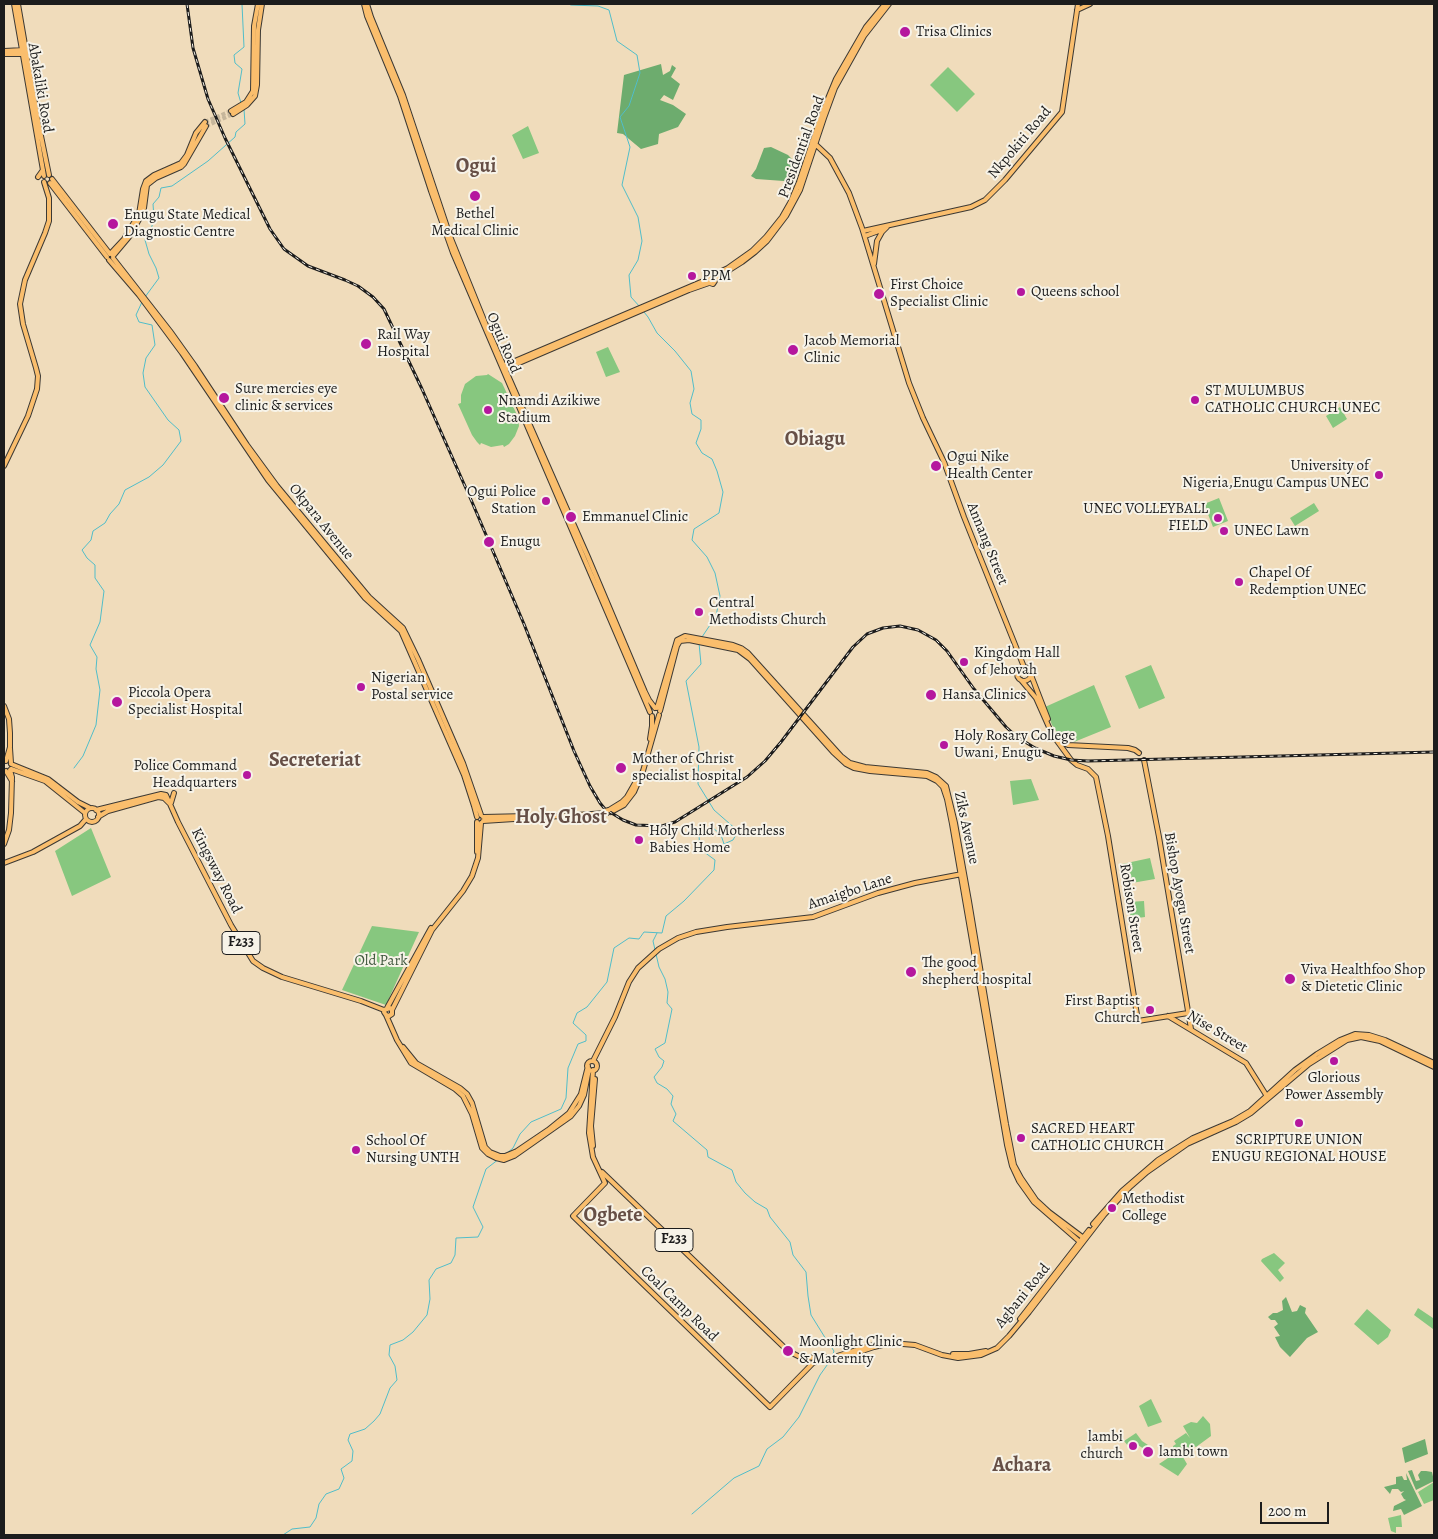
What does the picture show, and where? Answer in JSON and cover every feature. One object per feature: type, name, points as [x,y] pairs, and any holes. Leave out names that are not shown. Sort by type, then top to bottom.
[{"type":"main road","name":"Abakaliki Road","points":[[16,4],[48,180]]},
{"type":"main road","points":[[232,112],[243,107],[254,86],[254,34],[260,4]]},
{"type":"main road","name":"Ogui Road","points":[[364,4],[401,100],[449,243],[649,700],[658,711]]},
{"type":"main road","name":"Ogui Road","points":[[367,4],[403,95],[446,227],[651,714]]},
{"type":"main road","name":"Presidential Road","points":[[504,368],[692,287],[709,281],[714,283],[714,278],[748,258],[767,241],[793,205],[800,190],[827,99],[842,66],[866,28],[885,4]]},
{"type":"main road","name":"Presidential Road","points":[[814,142],[830,100],[843,73],[868,30],[889,4]]},
{"type":"main road","name":"Nkpokiti Road","points":[[895,224],[971,207],[985,200],[1005,180],[1058,118],[1063,107],[1078,4]]},
{"type":"main road","points":[[1077,10],[1090,4]]},
{"type":"main road","points":[[4,52],[24,52]]},
{"type":"main road","points":[[110,257],[128,237],[141,216],[145,204],[147,185],[156,178],[184,164],[206,124]]},
{"type":"main road","name":"Abakaliki Road","points":[[37,126],[43,170],[48,180]]},
{"type":"main road","name":"Annang Street","points":[[814,142],[827,153],[842,178],[852,201],[864,233],[909,383],[944,462],[964,519],[1024,667]]},
{"type":"main road","points":[[38,177],[43,170]]},
{"type":"main road","points":[[4,466],[28,416],[37,389],[38,376],[21,320],[20,304],[25,280],[47,227],[50,215],[48,180]]},
{"type":"main road","name":"Okpara Avenue","points":[[48,180],[77,214]]},
{"type":"main road","name":"Okpara Avenue","points":[[48,180],[144,299],[254,454],[316,534],[369,597],[403,628],[467,779],[481,819],[478,858],[469,879],[432,930],[388,1012]]},
{"type":"main road","points":[[49,198],[53,193],[59,193]]},
{"type":"main road","points":[[864,233],[895,224]]},
{"type":"main road","points":[[876,230],[895,224]]},
{"type":"main road","points":[[878,237],[887,227]]},
{"type":"main road","points":[[874,269],[878,237],[876,230]]},
{"type":"main road","points":[[504,368],[506,363],[511,365]]},
{"type":"main road","name":"Ziks Avenue","points":[[608,811],[624,805],[634,792],[643,771],[676,641],[682,636],[744,653],[833,752],[851,766],[870,771],[927,776],[939,783],[944,789],[947,799],[962,874],[1012,1166],[1019,1181],[1034,1202],[1082,1240]]},
{"type":"main road","name":"Ziks Avenue","points":[[708,643],[733,645],[744,650],[850,763],[865,767],[927,773],[936,777],[946,786],[968,893],[1014,1165],[1036,1200],[1082,1240]]},
{"type":"main road","points":[[1061,744],[1052,730],[1029,669],[1020,668],[1018,677],[1036,698],[1052,734],[1061,744],[1128,748],[1139,753]]},
{"type":"main road","points":[[1021,680],[1027,680],[1031,675]]},
{"type":"main road","points":[[4,706],[9,719],[9,768],[12,781],[11,818],[4,844]]},
{"type":"main road","points":[[651,714],[658,711]]},
{"type":"main road","points":[[651,714],[656,718],[658,711]]},
{"type":"main road","points":[[481,819],[608,811],[622,802],[634,786],[652,732],[651,714]]},
{"type":"main road","name":"Robison Street","points":[[1061,744],[1074,763],[1088,769],[1095,775],[1101,799],[1138,1021],[1168,1016]]},
{"type":"main road","points":[[4,754],[10,748]]},
{"type":"main road","points":[[10,748],[4,761],[9,768],[45,781],[85,813],[88,820]]},
{"type":"main road","name":"Bishop Ayogu Street","points":[[1144,760],[1191,1029]]},
{"type":"main road","points":[[9,768],[48,779],[83,806],[96,810],[163,793],[170,804]]},
{"type":"main road","points":[[170,804],[174,793]]},
{"type":"main road","points":[[4,863],[24,857],[88,820],[95,820],[107,811],[158,797],[164,798],[170,804]]},
{"type":"main road","name":"Kingsway Road","points":[[170,804],[230,925],[253,961],[263,968],[282,976],[361,1001],[388,1012]]},
{"type":"main road","points":[[85,813],[90,808]]},
{"type":"main road","points":[[96,810],[98,816]]},
{"type":"main road","name":"Amaigbo Lane","points":[[591,1069],[590,1062],[593,1061],[638,968],[655,952],[670,942],[685,935],[727,926],[813,917],[878,893],[962,874]]},
{"type":"main road","points":[[388,1012],[397,1040],[411,1062],[455,1089],[464,1097],[472,1114],[482,1147],[488,1154],[501,1158],[517,1151],[570,1113],[581,1094],[585,1073],[591,1069]]},
{"type":"main road","points":[[1168,1016],[1188,1013]]},
{"type":"main road","name":"Nise Street","points":[[1168,1016],[1246,1063],[1268,1098]]},
{"type":"main road","name":"Agbani Road","points":[[591,1069],[592,1135],[595,1156],[605,1176],[788,1351],[812,1361],[831,1358],[887,1341],[908,1342],[959,1355],[994,1347],[1008,1334],[1096,1220],[1122,1191],[1158,1160],[1193,1138],[1244,1115],[1268,1098],[1286,1078],[1317,1054],[1340,1040],[1355,1034],[1369,1035],[1385,1040],[1434,1065]]},
{"type":"main road","name":"F233","points":[[591,1069],[597,1064],[593,1061]]},
{"type":"main road","name":"Coal Camp Road","points":[[591,1069],[589,1133],[593,1157],[605,1183],[573,1216],[770,1407],[812,1361]]},
{"type":"green space","points":[[661,64],[663,75],[670,71],[672,65],[676,68],[671,77],[680,84],[673,100],[664,95],[660,100],[673,105],[686,114],[678,127],[659,134],[658,144],[641,149],[623,134],[617,133],[624,75]]},
{"type":"green space","points":[[948,67],[975,94],[957,112],[930,85]]},
{"type":"green space","points":[[528,126],[539,153],[523,159],[512,135]]},
{"type":"green space","points":[[771,147],[788,155],[797,164],[784,181],[756,179],[751,176],[756,169],[764,148]]},
{"type":"green space","points":[[608,347],[620,372],[606,377],[596,352]]},
{"type":"green space","name":"Nnamdi Azikiwe Stadium","points":[[488,374],[502,383],[518,417],[519,426],[515,436],[504,447],[503,445],[491,447],[481,443],[480,445],[472,435],[458,404],[461,403],[461,395],[465,384],[476,376]]},
{"type":"green space","points":[[1340,407],[1347,419],[1333,428],[1326,416]]},
{"type":"green space","points":[[1219,498],[1228,521],[1213,527],[1204,504]]},
{"type":"green space","points":[[1314,503],[1319,511],[1295,526],[1290,518]]},
{"type":"green space","points":[[1151,665],[1165,698],[1139,709],[1125,676]]},
{"type":"green space","points":[[1094,685],[1111,727],[1074,742],[1060,737],[1052,725],[1045,707]]},
{"type":"green space","points":[[1031,779],[1039,800],[1013,805],[1010,781]]},
{"type":"green space","points":[[91,828],[111,877],[72,896],[55,851]]},
{"type":"green space","points":[[1150,858],[1155,879],[1126,884],[1122,864]]},
{"type":"green space","points":[[1144,901],[1145,917],[1131,919],[1128,902]]},
{"type":"green space","name":"Old Park","points":[[372,926],[419,932],[386,1005],[342,990]]},
{"type":"green space","points":[[1274,1253],[1285,1263],[1278,1270],[1284,1278],[1280,1282],[1261,1261]]},
{"type":"green space","points":[[1286,1297],[1292,1312],[1297,1311],[1300,1305],[1306,1308],[1305,1313],[1318,1332],[1307,1338],[1290,1357],[1280,1347],[1275,1337],[1280,1336],[1274,1327],[1278,1324],[1275,1320],[1271,1320],[1268,1317],[1273,1313],[1283,1310],[1282,1301]]},
{"type":"green space","points":[[1418,1308],[1433,1318],[1433,1329],[1414,1315]]},
{"type":"green space","points":[[1367,1309],[1391,1330],[1388,1337],[1378,1345],[1354,1324]]},
{"type":"green space","points":[[1151,1399],[1162,1422],[1148,1427],[1139,1406]]},
{"type":"green space","points":[[1203,1416],[1210,1424],[1211,1436],[1185,1454],[1180,1452],[1187,1464],[1178,1476],[1159,1464],[1174,1454],[1173,1446],[1176,1444],[1174,1441],[1186,1433],[1190,1438],[1183,1426],[1191,1422],[1197,1423]]},
{"type":"green space","points":[[1136,1433],[1148,1445],[1144,1449],[1135,1443],[1129,1447],[1124,1441]]},
{"type":"green space","points":[[1425,1439],[1428,1454],[1405,1463],[1402,1448]]},
{"type":"green space","points":[[1412,1470],[1416,1481],[1420,1480],[1418,1475],[1421,1471],[1426,1471],[1432,1472],[1434,1481],[1416,1490],[1408,1471]]},
{"type":"green space","points":[[1406,1473],[1422,1506],[1404,1515],[1401,1509],[1393,1511],[1394,1506],[1406,1500],[1401,1494],[1404,1491],[1392,1489],[1390,1494],[1384,1487],[1396,1484],[1396,1477],[1402,1476],[1404,1480],[1407,1480]]},
{"type":"green space","points":[[1434,1482],[1434,1500],[1424,1504],[1418,1492]]},
{"type":"green space","points":[[1401,1515],[1402,1527],[1396,1527],[1396,1533],[1391,1531],[1388,1518]]},
{"type":"waterway","points":[[241,103],[238,93],[242,69],[235,63],[234,55],[244,47],[242,4]]},
{"type":"waterway","points":[[568,4],[598,6],[609,10],[617,41],[637,55],[640,73],[629,106],[620,117],[630,147],[622,185],[638,217],[642,241],[638,260],[629,275],[631,297],[640,307]]},
{"type":"waterway","points":[[145,297],[159,278],[145,240],[151,230],[154,218],[153,204],[159,197],[161,188],[172,186],[208,161],[235,137],[236,132],[245,124],[244,109]]},
{"type":"waterway","points":[[74,768],[83,756],[96,725],[100,690],[96,669],[97,657],[90,645],[100,622],[104,591],[95,578],[95,565],[82,550],[91,540],[93,531],[105,523],[119,504],[125,490],[149,477],[163,465],[181,441],[179,430],[168,420],[145,387],[143,373],[146,358],[155,345],[152,325],[139,322],[136,315],[142,302]]},
{"type":"waterway","points":[[644,312],[657,333],[691,371],[694,389],[690,403],[692,414],[701,420],[701,429],[696,443],[702,453],[712,459],[723,492],[719,513],[694,529],[692,540],[707,557],[715,573],[720,596],[716,616],[702,637]]},
{"type":"waterway","points":[[506,1154],[513,1148],[520,1134],[531,1122],[561,1109],[566,1098],[568,1068],[578,1044],[586,1041],[586,1035],[573,1023],[577,1013],[587,1007],[607,982],[614,948],[629,938],[639,939],[644,932],[662,933],[666,916],[684,901],[714,870],[715,860],[700,849],[699,836],[705,830],[712,827],[721,835],[724,844],[733,840],[738,831],[714,810],[698,784],[699,747],[686,681],[701,664],[699,643]]},
{"type":"waterway","points":[[657,933],[653,941],[659,967],[665,979],[668,992],[667,1003],[672,1009],[665,1043],[655,1049],[659,1057],[664,1061],[654,1077],[657,1083],[667,1089],[673,1096],[671,1104],[676,1114],[673,1121],[707,1150],[708,1157],[732,1170],[736,1182],[755,1202],[767,1209],[770,1217],[790,1242],[793,1255],[806,1272],[811,1315],[834,1351],[832,1357]]},
{"type":"waterway","points":[[283,1535],[292,1529],[310,1527],[316,1518],[319,1504],[326,1494],[339,1489],[344,1478],[341,1469],[352,1461],[353,1451],[348,1440],[350,1434],[365,1429],[374,1421],[380,1414],[390,1388],[397,1380],[395,1366],[389,1355],[390,1345],[403,1340],[413,1332],[427,1315],[430,1299],[429,1280],[436,1269],[451,1263],[455,1255],[456,1238],[478,1237],[483,1227],[473,1207],[486,1169],[499,1159]]},
{"type":"waterway","points":[[692,1514],[734,1478],[759,1466],[767,1449],[783,1437],[799,1417],[820,1375],[830,1361]]},
{"type":"tunnel","points":[[205,122],[231,111]]},
{"type":"tunnel","points":[[206,126],[233,114]]},
{"type":"railway","points":[[187,4],[193,48],[208,99],[270,229],[284,249],[308,266],[358,286],[373,297],[384,309],[472,502],[590,786],[605,809],[623,820],[636,825],[662,826],[675,822],[747,777],[765,761],[781,742],[853,647],[867,634],[883,628],[900,626],[918,630],[936,640],[947,651],[974,689],[1006,727],[1017,737],[1035,748],[1054,756],[1088,761],[1434,752]]},
{"type":"place","name":"Trisa Clinics","points":[[905,32]]},
{"type":"place","name":"Bethel Medical Clinic","points":[[475,196]]},
{"type":"place","name":"Enugu State Medical Diagnostic Centre","points":[[113,224]]},
{"type":"place","name":"PPM","points":[[692,276]]},
{"type":"place","name":"Queens school","points":[[1021,292]]},
{"type":"place","name":"First Choice Specialist Clinic","points":[[879,294]]},
{"type":"place","name":"Rail Way Hospital","points":[[366,344]]},
{"type":"place","name":"Jacob Memorial Clinic","points":[[793,350]]},
{"type":"place","name":"Sure mercies eye clinic & services","points":[[224,398]]},
{"type":"place","name":"ST MULUMBUS CATHOLIC CHURCH UNEC","points":[[1195,400]]},
{"type":"place","name":"Nnamdi Azikiwe Stadium","points":[[488,410]]},
{"type":"place","name":"Ogui Nike Health Center","points":[[936,466]]},
{"type":"place","name":"University of Nigeria,Enugu Campus UNEC","points":[[1379,475]]},
{"type":"place","name":"Ogui Police Station","points":[[546,501]]},
{"type":"place","name":"Emmanuel Clinic","points":[[571,517]]},
{"type":"place","name":"UNEC VOLLEYBALL FIELD","points":[[1218,518]]},
{"type":"place","name":"UNEC Lawn","points":[[1224,531]]},
{"type":"place","name":"Enugu","points":[[489,542]]},
{"type":"place","name":"Chapel Of Redemption UNEC","points":[[1239,582]]},
{"type":"place","name":"Central Methodists Church","points":[[699,612]]},
{"type":"place","name":"Kingdom Hall of Jehovah","points":[[964,662]]},
{"type":"place","name":"Nigerian Postal service","points":[[361,687]]},
{"type":"place","name":"Hansa Clinics","points":[[931,695]]},
{"type":"place","name":"Piccola Opera Specialist Hospital","points":[[117,702]]},
{"type":"place","name":"Holy Rosary College Uwani, Enugu","points":[[944,745]]},
{"type":"place","name":"Mother of Christ specialist hospital","points":[[621,768]]},
{"type":"place","name":"Police Command Headquarters","points":[[247,775]]},
{"type":"place","name":"Holy Child Motherless Babies Home","points":[[639,840]]},
{"type":"place","name":"The good shepherd hospital","points":[[911,972]]},
{"type":"place","name":"Viva Healthfoo Shop & Dietetic Clinic","points":[[1290,979]]},
{"type":"place","name":"First Baptist Church","points":[[1150,1010]]},
{"type":"place","name":"Glorious Power Assembly","points":[[1334,1061]]},
{"type":"place","name":"SCRIPTURE UNION ENUGU REGIONAL HOUSE","points":[[1299,1123]]},
{"type":"place","name":"SACRED HEART CATHOLIC CHURCH","points":[[1021,1138]]},
{"type":"place","name":"School Of Nursing UNTH","points":[[356,1150]]},
{"type":"place","name":"Methodist College","points":[[1112,1208]]},
{"type":"place","name":"Moonlight Clinic & Maternity","points":[[788,1351]]},
{"type":"place","name":"lambi church","points":[[1133,1446]]},
{"type":"place","name":"lambi town","points":[[1148,1452]]},
{"type":"district","name":"Ogui","points":[[476,167]]},
{"type":"district","name":"Obiagu","points":[[815,440]]},
{"type":"district","name":"Secreteriat","points":[[315,761]]},
{"type":"district","name":"Holy Ghost","points":[[561,818]]},
{"type":"district","name":"Ogbete","points":[[613,1216]]},
{"type":"district","name":"Achara","points":[[1022,1466]]}]
